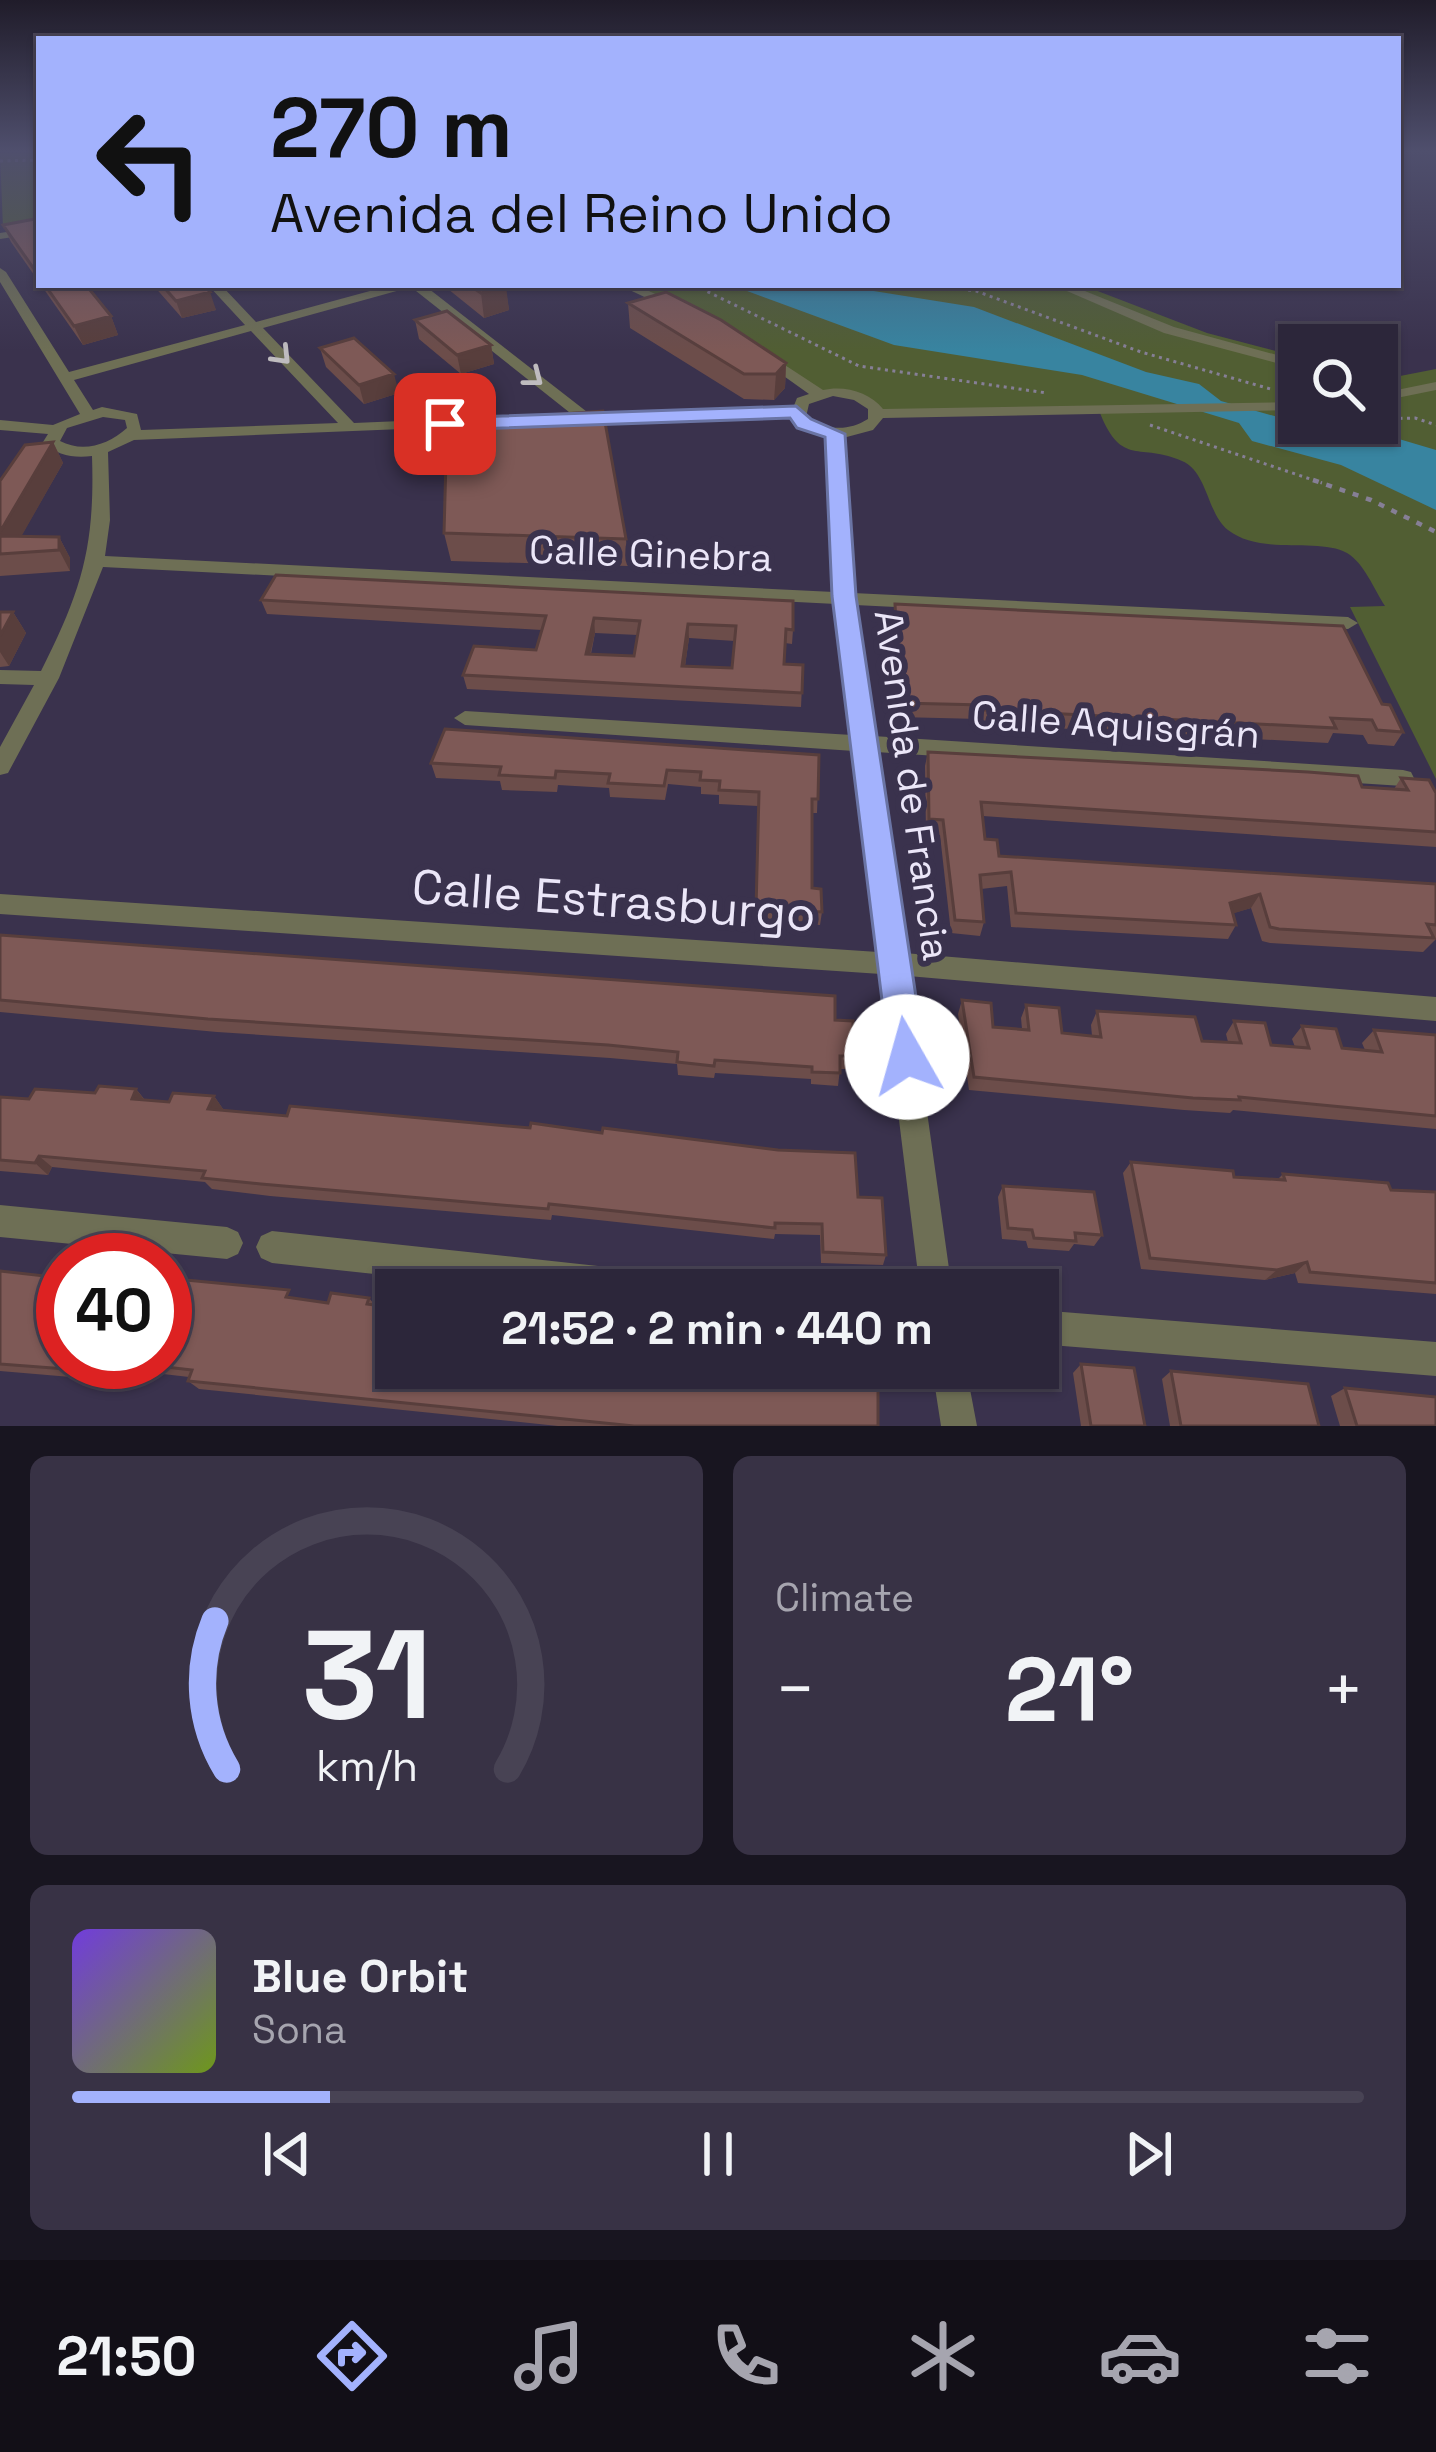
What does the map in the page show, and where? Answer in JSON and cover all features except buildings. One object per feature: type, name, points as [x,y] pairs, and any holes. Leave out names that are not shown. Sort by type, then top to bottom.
[{"type":"street","points":[[0,236],[36,230]]},
{"type":"street","points":[[0,272],[88,414]]},
{"type":"street","points":[[217,288],[350,427]]},
{"type":"street","points":[[248,321],[351,288]]},
{"type":"street","points":[[64,371],[393,288]]},
{"type":"street","points":[[420,288],[587,419]]},
{"type":"street","points":[[632,288],[687,311]]},
{"type":"street","points":[[1065,288],[1169,330],[1278,359]]},
{"type":"street","points":[[758,351],[819,394]]},
{"type":"street","points":[[1398,395],[1436,386]]},
{"type":"street","points":[[1398,392],[1404,394]]},
{"type":"street","points":[[796,412],[802,401],[819,394],[858,396],[878,414],[1278,406]]},
{"type":"street","points":[[563,420],[796,412]]},
{"type":"street","points":[[796,412],[804,424],[835,434],[870,427],[878,414]]},
{"type":"street","points":[[0,425],[55,430],[88,414],[125,413],[136,422],[130,435]]},
{"type":"street","points":[[55,430],[51,442],[63,451],[100,449],[130,435],[492,422]]},
{"type":"street","name":"Avenida de Francia","points":[[835,434],[844,596],[934,1269]]},
{"type":"street","points":[[0,767],[49,678],[95,561],[102,514],[100,449]]},
{"type":"street","name":"Calle Ginebra","points":[[95,561],[1348,623]]},
{"type":"street","points":[[0,677],[49,678]]},
{"type":"street","name":"Calle Aquisgrán","points":[[465,718],[1403,778]]},
{"type":"street","name":"Calle Estrasburgo","points":[[0,904],[895,964],[1436,1009]]},
{"type":"street","points":[[0,1221],[227,1243]]},
{"type":"street","points":[[272,1247],[477,1269]]},
{"type":"street","points":[[1059,1329],[1436,1359]]},
{"type":"street","points":[[953,1389],[959,1426]]},
{"type":"path","points":[[954,288],[976,291],[1142,352],[1276,391]]},
{"type":"path","points":[[1398,418],[1436,425]]},
{"type":"green space","points":[[3,218],[36,218],[36,225],[3,228]]},
{"type":"green space","points":[[628,288],[1090,288],[1207,333],[1278,352],[1278,444],[1398,444],[1398,376],[1436,369],[1436,779],[1350,607],[1385,606],[1364,570],[1347,553],[1241,538],[1221,523],[1191,466],[1125,447],[1116,441],[1100,413],[880,414],[859,398],[816,393],[784,364]]},
{"type":"water","points":[[739,288],[855,288],[974,307],[1146,372],[1199,384],[1221,401],[1278,417],[1278,444],[1398,444],[1398,439],[1436,450],[1436,510],[1341,465],[1252,441],[1239,423],[1082,375],[894,345]]},
{"type":"route","points":[[445,424],[796,412],[804,424],[835,434],[844,596],[907,1057]]}]
